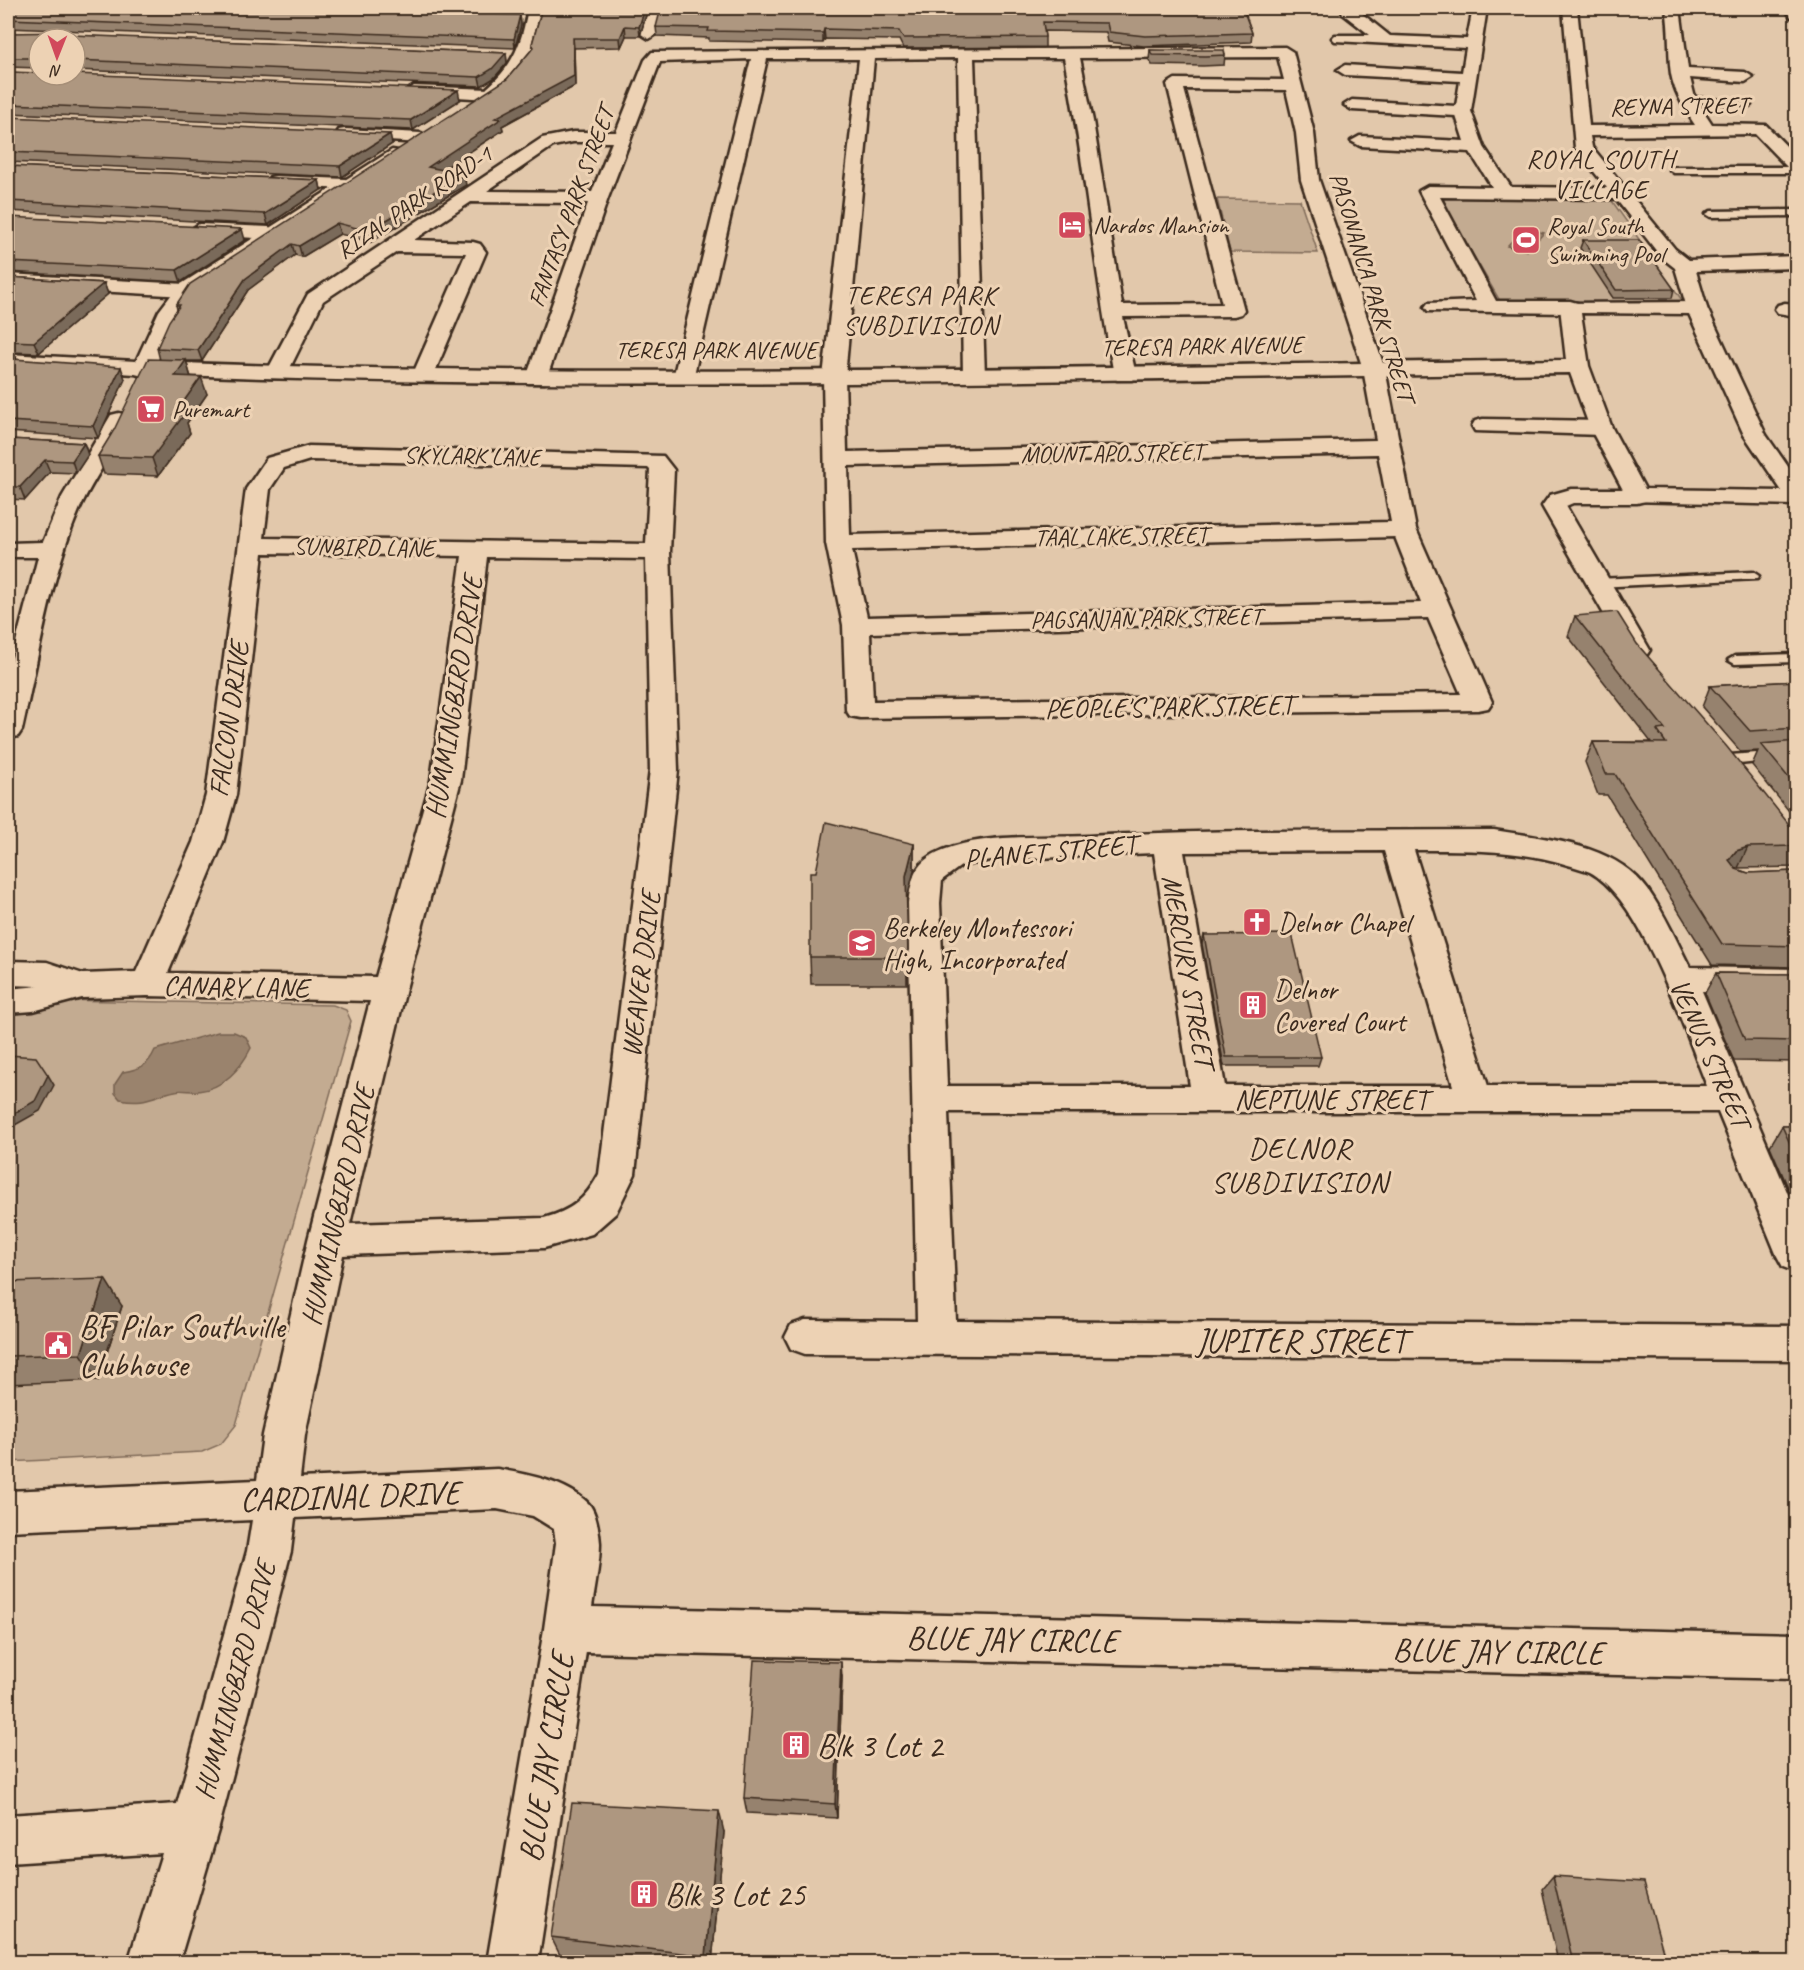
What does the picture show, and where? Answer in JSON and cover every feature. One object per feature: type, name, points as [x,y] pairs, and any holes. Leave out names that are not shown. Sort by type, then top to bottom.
[{"type":"street","points":[[649,34],[656,8]]},
{"type":"street","points":[[1348,8],[1348,11],[1385,39]]},
{"type":"street","points":[[1480,8],[1470,77],[1462,111],[1475,147],[1505,192]]},
{"type":"street","points":[[1570,8],[1584,148],[1668,253],[1684,266],[1697,308],[1731,387],[1755,435],[1797,496]]},
{"type":"street","points":[[1673,8],[1680,32],[1679,73],[1686,98],[1690,109],[1707,129]]},
{"type":"street","points":[[1792,8],[1797,14]]},
{"type":"street","points":[[460,113],[509,78],[530,15]]},
{"type":"street","points":[[1340,38],[1474,44]]},
{"type":"street","name":"PASONANCA PARK STREET","points":[[1071,53],[1285,52],[1305,133],[1310,180],[1374,369],[1404,529],[1478,702]]},
{"type":"street","points":[[684,378],[760,55],[867,54],[1071,53],[1099,208],[1112,311],[1125,375]]},
{"type":"street","points":[[856,625],[838,543],[834,377],[867,54]]},
{"type":"street","points":[[966,54],[974,376]]},
{"type":"street","name":"FANTASY PARK STREET","points":[[537,378],[599,198],[653,60],[658,55],[760,55]]},
{"type":"street","points":[[1345,70],[1470,77]]},
{"type":"street","points":[[1679,73],[1745,77]]},
{"type":"street","points":[[1112,311],[1234,310],[1175,84],[1293,85]]},
{"type":"street","points":[[396,90],[489,94]]},
{"type":"street","points":[[1352,105],[1462,111]]},
{"type":"street","points":[[8,730],[51,559],[69,507],[96,446],[136,386],[169,311],[185,290],[269,233],[440,125]]},
{"type":"street","name":"REYNA STREET","points":[[1582,131],[1760,129],[1797,168]]},
{"type":"street","points":[[326,134],[421,138]]},
{"type":"street","name":"RIZAL PARK ROAD-1","points":[[277,373],[315,298],[396,246],[548,142],[573,137],[623,137]]},
{"type":"street","points":[[1360,141],[1475,147]]},
{"type":"street","points":[[253,180],[345,184]]},
{"type":"street","points":[[1489,306],[1428,191],[1623,194]]},
{"type":"street","points":[[469,196],[599,198]]},
{"type":"street","points":[[186,229],[269,233]]},
{"type":"street","points":[[396,246],[465,246],[473,248],[476,252],[423,376]]},
{"type":"street","points":[[1684,266],[1797,262]]},
{"type":"street","points":[[8,280],[185,290]]},
{"type":"street","points":[[1435,307],[1697,308]]},
{"type":"street","points":[[1570,307],[1578,366],[1601,428],[1637,496]]},
{"type":"street","name":"TERESA PARK AVENUE","points":[[8,360],[136,386],[277,373],[537,378],[684,378],[1125,375],[1578,366]]},
{"type":"street","points":[[1484,426],[1601,428]]},
{"type":"street","name":"MOUNT APO STREET","points":[[836,459],[1389,447]]},
{"type":"street","name":"SKYLARK LANE","points":[[289,457],[309,453],[655,461]]},
{"type":"street","name":"FALCON DRIVE","points":[[147,984],[208,842],[221,795],[258,489],[274,463],[289,457]]},
{"type":"street","name":"WEAVER DRIVE","points":[[327,1240],[544,1233],[579,1223],[603,1202],[617,1174],[664,770],[658,552],[663,470],[655,461]]},
{"type":"street","points":[[1656,674],[1641,657],[1597,584],[1554,506],[1558,500],[1571,496],[1797,496]]},
{"type":"street","name":"TAAL LAKE STREET","points":[[838,543],[1404,529]]},
{"type":"street","name":"SUNBIRD LANE","points":[[250,545],[658,552]]},
{"type":"street","name":"HUMMINGBIRD DRIVE","points":[[154,1962],[195,1827],[268,1551],[284,1435],[327,1240],[389,989],[446,780],[475,549]]},
{"type":"street","points":[[8,550],[51,559]]},
{"type":"street","points":[[8,567],[51,559]]},
{"type":"street","name":"PAGSANJAN PARK STREET","points":[[856,625],[1437,610]]},
{"type":"street","name":"PEOPLE'S PARK STREET","points":[[856,625],[860,710],[1478,702]]},
{"type":"street","points":[[1723,751],[1752,788]]},
{"type":"street","name":"PLANET STREET","points":[[937,1338],[924,903],[927,876],[952,858],[991,849],[1167,842],[1494,840],[1554,850],[1601,865]]},
{"type":"street","points":[[1396,841],[1475,1099]]},
{"type":"street","name":"MERCURY STREET","points":[[1167,842],[1210,1099]]},
{"type":"street","name":"VENUS STREET","points":[[1601,865],[1635,896],[1680,979],[1797,1256]]},
{"type":"street","name":"CANARY LANE","points":[[8,973],[47,974],[82,986]]},
{"type":"street","points":[[1680,979],[1797,981]]},
{"type":"street","name":"CANARY LANE","points":[[8,1000],[33,999],[82,986],[147,984],[389,989]]},
{"type":"street","name":"NEPTUNE STREET","points":[[930,1099],[1732,1100]]},
{"type":"street","name":"JUPITER STREET","points":[[805,1336],[1797,1343]]},
{"type":"street","name":"CARDINAL DRIVE","points":[[8,1511],[497,1489],[535,1495],[574,1518],[578,1543],[567,1629]]},
{"type":"street","name":"BLUE JAY CIRCLE","points":[[512,1962],[567,1629],[1797,1657]]},
{"type":"street","points":[[8,1839],[195,1827]]},
{"type":"lane","points":[[1408,8],[1415,8]]},
{"type":"lane","points":[[1686,98],[1747,105]]},
{"type":"lane","points":[[1674,170],[1797,168]]},
{"type":"lane","points":[[1711,214],[1797,213]]},
{"type":"lane","points":[[1597,584],[1753,576]]},
{"type":"lane","points":[[1735,660],[1797,658]]},
{"type":"lane","points":[[1723,751],[1797,754]]},
{"type":"shaded area","points":[[1440,198],[1612,201],[1684,303],[1500,301]]},
{"type":"shaded area","points":[[1217,199],[1300,200],[1318,253],[1230,252]]},
{"type":"shaded area","name":"Royal South Swimming Pool","points":[[1524,228],[1544,233],[1527,251],[1507,246]]},
{"type":"shaded area","points":[[58,1000],[333,1005],[346,1010],[351,1021],[236,1425],[221,1444],[202,1452],[8,1462],[8,1011]]},
{"type":"shaded area","points":[[218,1032],[234,1032],[246,1037],[251,1048],[242,1063],[223,1082],[207,1089],[178,1090],[142,1100],[120,1099],[115,1093],[115,1084],[123,1072],[143,1066],[155,1050]]},
{"type":"building","points":[[8,8],[304,8],[520,15],[514,39],[8,19]]},
{"type":"building","points":[[542,8],[645,8],[639,27],[625,26],[620,38],[573,38],[574,76],[495,118],[501,119],[428,167],[464,174],[368,231],[337,223],[299,246],[292,244],[245,279],[198,350],[157,348],[169,321],[180,305],[176,305],[190,284],[507,79],[534,47],[532,44]]},
{"type":"building","points":[[661,8],[1243,9],[1252,33],[1145,36],[1109,32],[1107,23],[1043,22],[1045,37],[903,38],[899,31],[824,29],[823,33],[708,31],[709,28],[656,27]]},
{"type":"building","points":[[8,33],[27,33],[27,58],[8,58]]},
{"type":"building","points":[[87,36],[506,53],[492,69],[479,77],[87,61]]},
{"type":"building","points":[[1150,50],[1224,50],[1225,55],[1152,55]]},
{"type":"building","points":[[8,72],[27,73],[27,87],[87,87],[87,75],[458,90],[411,120],[8,104]]},
{"type":"building","points":[[8,117],[390,134],[340,166],[8,152]]},
{"type":"building","points":[[8,166],[319,180],[265,214],[8,201]]},
{"type":"building","points":[[8,217],[242,229],[177,270],[8,262]]},
{"type":"building","points":[[1583,240],[1639,240],[1674,289],[1616,290]]},
{"type":"building","points":[[8,277],[104,283],[34,342],[8,341]]},
{"type":"building","points":[[8,357],[121,367],[93,426],[8,421]]},
{"type":"building","points":[[148,359],[186,360],[175,376],[201,377],[174,415],[184,415],[152,458],[98,456],[114,430]]},
{"type":"building","points":[[8,439],[84,443],[72,461],[45,460],[20,487],[8,487]]},
{"type":"building","points":[[1617,612],[1637,644],[1727,747],[1797,833],[1797,846],[1748,847],[1736,851],[1729,860],[1736,869],[1748,873],[1797,871],[1797,946],[1722,944],[1615,774],[1606,774],[1593,742],[1666,743],[1657,730],[1665,729],[1575,616]]},
{"type":"building","points":[[1797,681],[1797,728],[1750,731],[1710,686]]},
{"type":"building","points":[[1797,741],[1797,788],[1761,744]]},
{"type":"building","points":[[826,822],[914,844],[906,876],[908,957],[810,957],[810,872],[816,872]]},
{"type":"building","name":"Delnor Covered Court","points":[[1292,934],[1321,1057],[1226,1057],[1204,935]]},
{"type":"building","points":[[1716,973],[1797,974],[1797,1041],[1745,1040]]},
{"type":"building","points":[[8,1055],[36,1057],[48,1075],[35,1101],[8,1117]]},
{"type":"building","points":[[1782,1126],[1797,1126],[1797,1159]]},
{"type":"building","points":[[105,1279],[81,1354],[8,1356],[8,1282]]},
{"type":"building","name":"Blk 3 Lot 2","points":[[754,1660],[841,1662],[835,1804],[744,1798]]},
{"type":"building","name":"Blk 3 Lot 25","points":[[572,1803],[719,1811],[706,1956],[551,1937]]},
{"type":"building","points":[[1553,1876],[1644,1882],[1666,1962],[1573,1962]]},
{"type":"place","name":"Nardos Mansion","points":[[1072,225]]},
{"type":"place","name":"Royal South Swimming Pool","points":[[1526,240]]},
{"type":"place","name":"Puremart","points":[[151,409]]},
{"type":"place","name":"Delnor Chapel","points":[[1257,922]]},
{"type":"place","name":"Berkeley Montessori High, Incorporated","points":[[862,943]]},
{"type":"place","name":"Delnor Covered Court","points":[[1253,1005]]},
{"type":"place","name":"BF Pilar Southville Clubhouse","points":[[58,1345]]},
{"type":"place","name":"Blk 3 Lot 2","points":[[796,1745]]},
{"type":"place","name":"Blk 3 Lot 25","points":[[644,1894]]},
{"type":"district","name":"ROYAL SOUTH VILLAGE","points":[[1601,174]]},
{"type":"district","name":"TERESA PARK SUBDIVISION","points":[[921,310]]},
{"type":"district","name":"DELNOR SUBDIVISION","points":[[1300,1165]]}]
